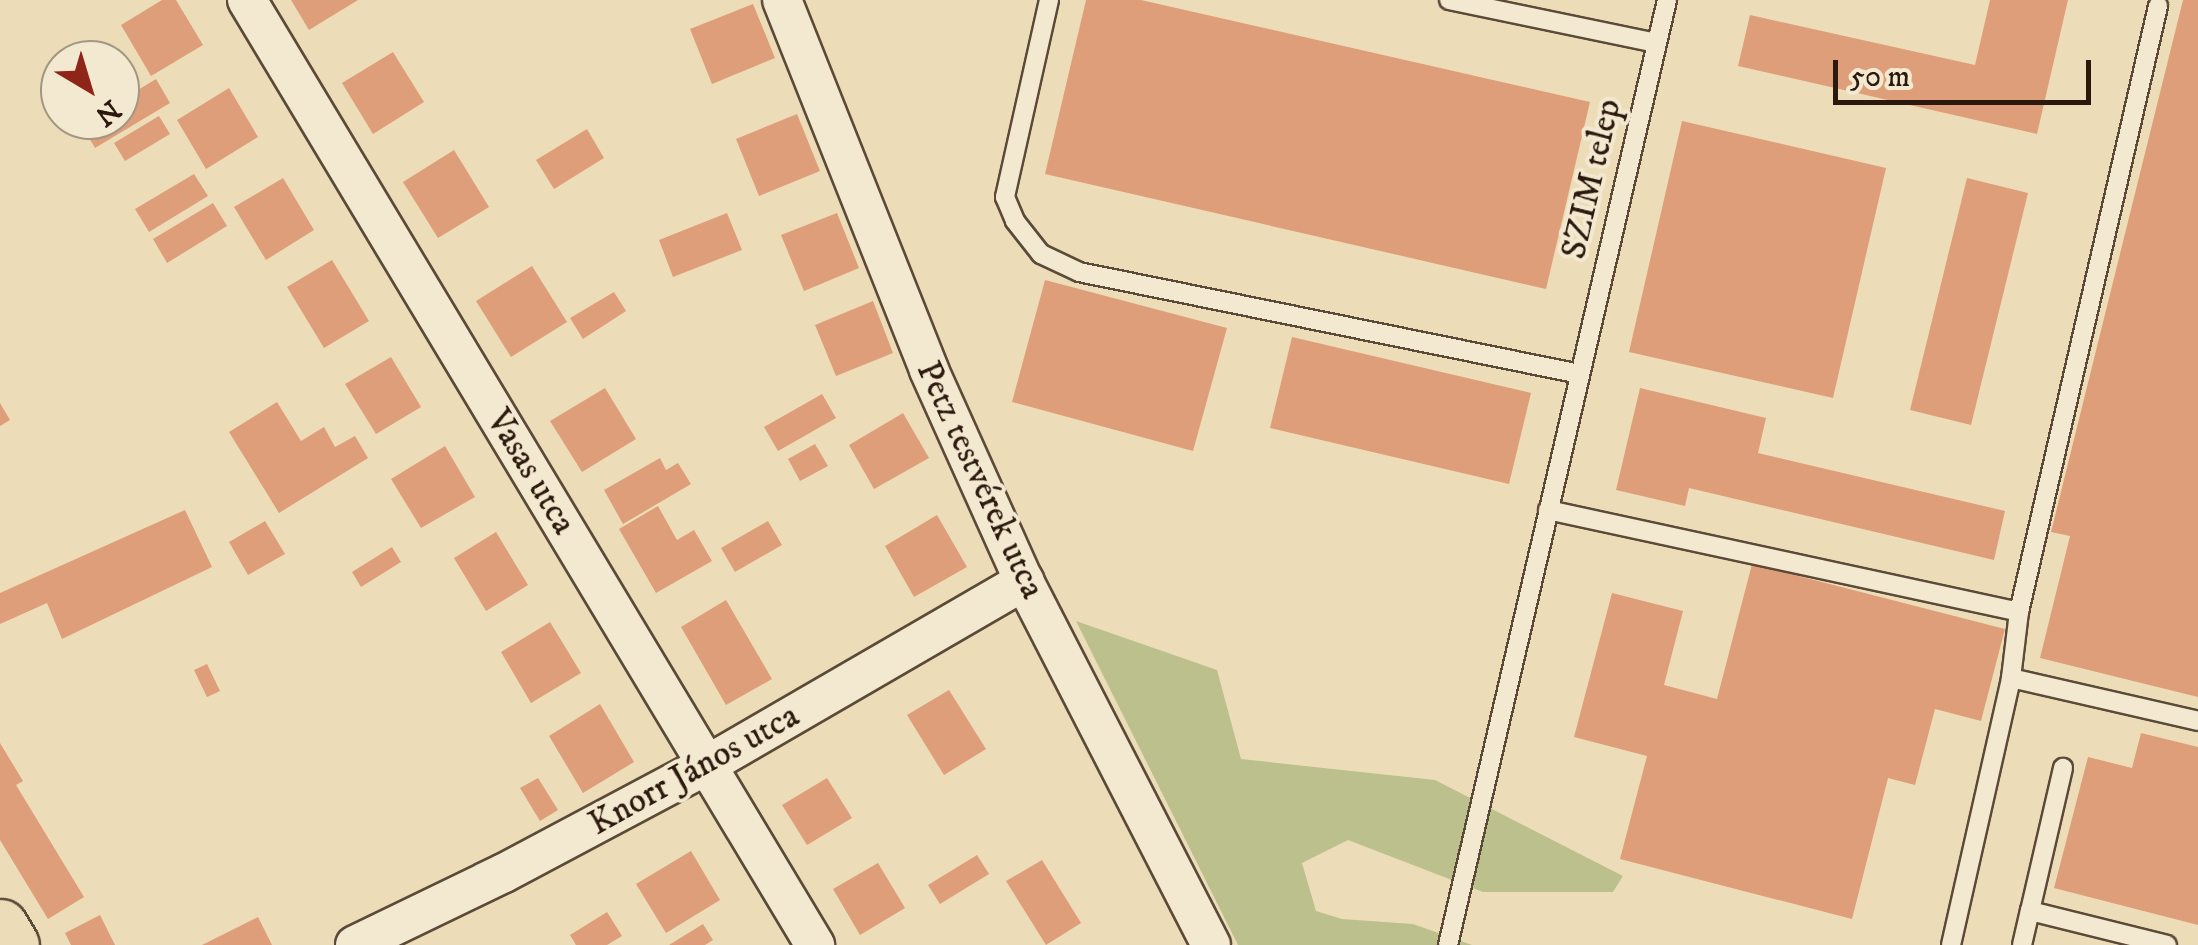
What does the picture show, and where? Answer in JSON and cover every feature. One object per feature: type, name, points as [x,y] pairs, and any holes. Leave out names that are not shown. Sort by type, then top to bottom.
[{"type":"main road","points":[[0,927],[11,945]]},
{"type":"street","name":"Vasas utca","points":[[247,0],[815,945]]},
{"type":"street","name":"Petz testvérek utca","points":[[782,0],[928,370],[1024,581],[1211,945]]},
{"type":"street","name":"Knorr János utca","points":[[355,945],[504,874],[707,765],[1024,581]]},
{"type":"lane","points":[[1048,0],[1005,197],[1016,221],[1042,254],[1079,272],[1580,374]]},
{"type":"lane","points":[[1449,0],[1657,43]]},
{"type":"lane","name":"SZIM telep","points":[[1448,945],[1667,0]]},
{"type":"lane","points":[[1952,945],[2011,678],[2019,612],[2158,6]]},
{"type":"lane","points":[[1548,510],[2019,612]]},
{"type":"lane","points":[[2011,678],[2198,721]]},
{"type":"lane","points":[[2022,945],[2063,768]]},
{"type":"lane","points":[[2030,910],[2168,945]]},
{"type":"green space","points":[[1076,621],[1217,670],[1241,759],[1435,780],[1623,876],[1613,892],[1483,892],[1348,840],[1302,863],[1316,911],[1342,919],[1413,924],[1472,945],[1238,945]]},
{"type":"building","points":[[162,0],[176,0],[203,45],[151,76],[140,57],[140,40],[130,40],[121,25]]},
{"type":"building","points":[[291,0],[358,0],[309,30]]},
{"type":"building","points":[[1086,0],[1141,0],[1590,102],[1546,289],[1045,174]]},
{"type":"building","points":[[1990,0],[2068,0],[2037,134],[1738,66],[1750,15],[1975,65]]},
{"type":"building","points":[[2183,0],[2198,0],[2198,697],[2040,658],[2070,536],[2051,532]]},
{"type":"building","points":[[753,4],[775,58],[712,84],[690,29]]},
{"type":"building","points":[[393,52],[424,102],[373,134],[342,83]]},
{"type":"building","points":[[156,79],[170,103],[140,121],[140,89]]},
{"type":"building","points":[[229,88],[258,137],[206,169],[177,120]]},
{"type":"building","points":[[797,114],[820,171],[759,196],[736,139]]},
{"type":"building","points":[[159,116],[170,134],[125,161],[114,143],[140,140],[140,127]]},
{"type":"building","points":[[1682,121],[1886,168],[1833,398],[1629,352]]},
{"type":"building","points":[[587,129],[604,158],[554,189],[536,160]]},
{"type":"building","points":[[90,140],[108,140],[95,148]]},
{"type":"building","points":[[454,150],[489,207],[438,238],[403,182]]},
{"type":"building","points":[[194,174],[208,196],[149,232],[135,209]]},
{"type":"building","points":[[283,178],[314,230],[266,260],[234,207]]},
{"type":"building","points":[[1967,178],[2028,193],[1971,425],[1910,410]]},
{"type":"building","points":[[213,203],[227,226],[167,263],[153,239]]},
{"type":"building","points":[[727,213],[742,250],[673,277],[659,240]]},
{"type":"building","points":[[837,213],[859,268],[804,291],[781,235]]},
{"type":"building","points":[[332,260],[369,321],[324,348],[287,287]]},
{"type":"building","points":[[532,266],[567,322],[511,357],[476,301]]},
{"type":"building","points":[[1045,280],[1227,328],[1193,451],[1012,402]]},
{"type":"building","points":[[614,292],[626,311],[583,339],[570,318]]},
{"type":"building","points":[[873,301],[893,353],[836,376],[815,325]]},
{"type":"building","points":[[1292,337],[1531,393],[1509,484],[1270,428]]},
{"type":"building","points":[[391,357],[421,407],[376,434],[345,384]]},
{"type":"building","points":[[605,388],[636,439],[582,472],[550,421]]},
{"type":"building","points":[[1640,388],[1766,418],[1758,453],[2005,511],[1994,560],[1689,488],[1685,506],[1616,490]]},
{"type":"building","points":[[822,394],[836,418],[778,451],[764,427]]},
{"type":"building","points":[[277,402],[301,441],[324,427],[335,447],[355,436],[368,458],[279,513],[229,432]]},
{"type":"building","points":[[0,403],[10,420],[0,426]]},
{"type":"building","points":[[903,413],[929,458],[874,489],[849,445]]},
{"type":"building","points":[[815,444],[828,466],[800,481],[788,459]]},
{"type":"building","points":[[445,446],[475,497],[421,528],[391,479]]},
{"type":"building","points":[[660,458],[666,470],[678,463],[691,484],[623,524],[604,490]]},
{"type":"building","points":[[658,506],[677,540],[694,530],[712,561],[656,593],[619,529]]},
{"type":"building","points":[[185,510],[212,567],[62,639],[47,603],[0,624],[0,593]]},
{"type":"building","points":[[937,515],[967,567],[914,597],[885,546]]},
{"type":"building","points":[[265,521],[285,554],[248,575],[229,542]]},
{"type":"building","points":[[768,521],[782,545],[735,572],[721,548]]},
{"type":"building","points":[[496,532],[528,585],[486,611],[454,558]]},
{"type":"building","points":[[392,547],[401,562],[361,587],[352,572]]},
{"type":"building","points":[[1752,564],[2005,629],[1981,721],[1935,709],[1915,785],[1888,778],[1852,919],[1620,859],[1647,756],[1574,737],[1612,593],[1683,611],[1664,685],[1717,699]]},
{"type":"building","points":[[726,600],[772,679],[726,705],[681,627]]},
{"type":"building","points":[[550,622],[581,673],[531,703],[501,652]]},
{"type":"building","points":[[207,664],[220,691],[207,697],[194,670]]},
{"type":"building","points":[[949,690],[986,749],[944,775],[907,715]]},
{"type":"building","points":[[600,704],[634,762],[583,793],[549,736]]},
{"type":"building","points":[[2141,733],[2198,747],[2198,925],[2054,888],[2088,757],[2132,768]]},
{"type":"building","points":[[0,743],[23,781],[16,785],[84,897],[48,919],[0,840]]},
{"type":"building","points":[[538,778],[558,810],[540,821],[520,788]]},
{"type":"building","points":[[827,778],[852,818],[807,845],[782,805]]},
{"type":"building","points":[[691,851],[720,900],[666,933],[636,884]]},
{"type":"building","points":[[977,855],[989,874],[940,904],[928,885]]},
{"type":"building","points":[[1042,860],[1081,923],[1046,945],[1006,881]]},
{"type":"building","points":[[878,863],[905,908],[860,935],[833,889]]},
{"type":"building","points":[[607,912],[622,936],[607,945],[576,945],[570,935]]},
{"type":"building","points":[[100,915],[115,945],[71,945],[65,933]]},
{"type":"building","points":[[258,917],[272,945],[202,945]]},
{"type":"building","points":[[703,924],[713,940],[705,945],[669,945]]}]
